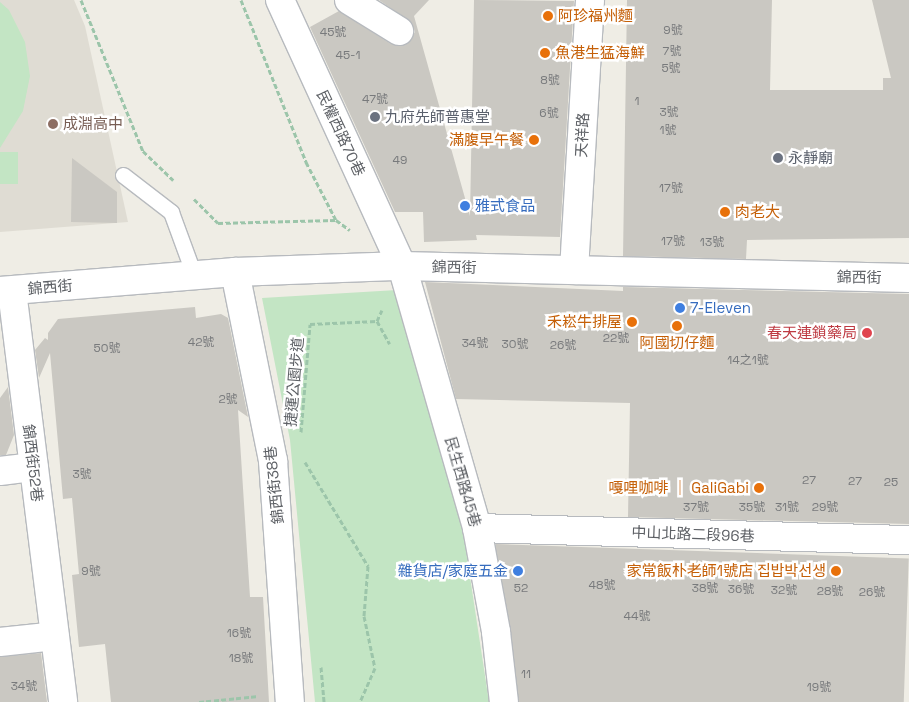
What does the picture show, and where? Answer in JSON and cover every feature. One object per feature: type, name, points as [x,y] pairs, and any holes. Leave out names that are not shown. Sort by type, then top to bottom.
[{"type":"street","name":"民權西路70巷","points":[[280,0],[402,266]]},
{"type":"street","points":[[349,0],[399,31]]},
{"type":"street","name":"天祥路","points":[[574,270],[590,0]]},
{"type":"street","name":"錦西街","points":[[6,291],[235,272],[402,266],[909,278]]},
{"type":"street","name":"民生西路45巷","points":[[402,266],[477,528],[496,632],[504,702]]},
{"type":"street","name":"錦西街38巷","points":[[235,272],[273,461],[290,698]]},
{"type":"street","name":"錦西街52巷","points":[[6,291],[34,467],[63,702]]},
{"type":"street","points":[[0,471],[34,467]]},
{"type":"street","name":"中山北路二段96巷","points":[[477,528],[909,540]]},
{"type":"street","points":[[0,642],[55,636]]},
{"type":"lane","points":[[123,175],[171,212],[194,275]]},
{"type":"path","points":[[81,0],[142,151],[177,184]]},
{"type":"path","points":[[241,0],[306,162],[336,220],[358,235]]},
{"type":"path","points":[[191,197],[218,223],[336,220]]},
{"type":"path","name":"捷運公園步道","points":[[301,435],[310,324],[377,321],[395,352]]},
{"type":"path","points":[[300,453],[368,566],[364,616],[375,668],[360,702]]},
{"type":"path","points":[[199,702],[290,698]]},
{"type":"shaded area","name":"成淵高中","points":[[0,0],[74,0],[85,26],[128,222],[0,232]]},
{"type":"green space","points":[[0,2],[9,10],[25,42],[30,76],[23,111],[0,148]]},
{"type":"green space","points":[[0,152],[18,152],[18,184],[0,184]]},
{"type":"green space","points":[[397,290],[463,531],[489,702],[315,702],[290,440],[262,298]]},
{"type":"building","points":[[379,0],[429,0],[414,16],[470,216],[474,0],[574,1],[560,237],[476,235],[477,240],[424,242],[423,212],[395,212],[310,27],[339,11],[391,44],[407,44],[415,32],[412,23]]},
{"type":"building","points":[[627,0],[772,0],[770,90],[883,90],[883,78],[891,78],[872,0],[909,0],[909,238],[747,240],[746,259],[623,256]]},
{"type":"building","points":[[72,158],[117,192],[117,223],[71,222]]},
{"type":"building","points":[[425,282],[623,291],[623,287],[909,294],[909,524],[628,517],[630,403],[456,399]]},
{"type":"building","points":[[195,307],[196,318],[221,314],[228,318],[248,417],[238,410],[250,597],[263,597],[269,702],[111,702],[105,644],[79,647],[72,575],[79,574],[72,498],[63,499],[50,353],[39,378],[35,350],[45,338],[48,340],[48,333],[58,319]]},
{"type":"building","points":[[8,387],[14,435],[6,455],[0,455],[0,398]]},
{"type":"building","points":[[496,544],[909,558],[904,702],[490,702]]},
{"type":"building","points":[[41,653],[47,702],[0,702],[0,657]]},
{"type":"place","name":"阿珍福州麵","points":[[548,16]]},
{"type":"place","name":"魚港生猛海鮮","points":[[545,53]]},
{"type":"place","name":"九府先師普惠堂","points":[[375,117]]},
{"type":"place","name":"成淵高中","points":[[53,124]]},
{"type":"place","name":"滿腹早午餐","points":[[534,140]]},
{"type":"place","name":"永靜廟","points":[[778,158]]},
{"type":"place","name":"雅式食品","points":[[465,206]]},
{"type":"place","name":"肉老大","points":[[725,212]]},
{"type":"place","name":"7-Eleven","points":[[680,308]]},
{"type":"place","name":"禾崧牛排屋","points":[[632,322]]},
{"type":"place","name":"阿國切仔麵","points":[[677,326]]},
{"type":"place","name":"春天連鎖藥局","points":[[867,333]]},
{"type":"place","name":"嘎哩咖啡 ｜ GaliGabi","points":[[759,488]]},
{"type":"place","name":"雜貨店/家庭五金","points":[[518,571]]},
{"type":"place","name":"家常飯朴老師1號店 집밥박선생","points":[[836,571]]}]
